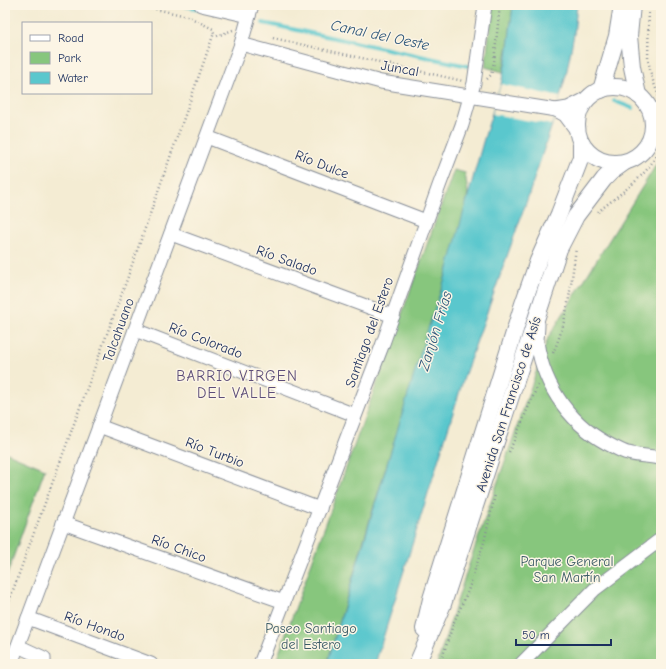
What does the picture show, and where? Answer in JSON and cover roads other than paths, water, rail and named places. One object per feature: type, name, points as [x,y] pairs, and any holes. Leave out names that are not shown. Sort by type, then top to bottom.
[{"type":"main road","points":[[595,93],[614,87],[627,89],[638,95],[646,103],[651,114],[653,126],[652,132],[645,148],[636,157],[625,162],[613,163],[598,159],[591,154],[579,137],[578,118],[582,106],[595,93],[616,36],[622,5]]},
{"type":"main road","points":[[632,5],[629,36],[632,67],[638,95]]},
{"type":"main road","name":"Avenida San Francisco de Asís","points":[[418,663],[431,599],[519,319],[538,261],[559,214],[581,157],[579,137]]},
{"type":"main road","name":"Avenida San Francisco de Asís","points":[[418,663],[443,604],[560,249],[576,216],[604,179],[625,162]]},
{"type":"street","points":[[201,5],[250,10]]},
{"type":"street","name":"Santiago del Estero","points":[[260,664],[393,316],[426,221],[462,125],[473,89],[481,7]]},
{"type":"street","name":"Talcahuano","points":[[11,664],[207,137],[243,38],[250,10]]},
{"type":"street","name":"Juncal","points":[[243,38],[381,82],[473,89],[496,100],[556,110],[568,108],[595,93]]},
{"type":"street","points":[[556,110],[565,115],[579,137]]},
{"type":"street","name":"Río Dulce","points":[[207,137],[426,221]]},
{"type":"street","name":"Río Salado","points":[[171,234],[393,316]]},
{"type":"street","points":[[540,308],[537,341],[544,372],[552,388],[568,412],[585,430],[605,443],[627,453],[661,458]]},
{"type":"street","name":"Río Colorado","points":[[135,330],[355,415]]},
{"type":"street","name":"Río Turbio","points":[[99,426],[320,509]]},
{"type":"street","name":"Río Chico","points":[[63,523],[284,602]]},
{"type":"street","points":[[521,664],[595,589],[661,539]]},
{"type":"street","name":"Río Hondo","points":[[28,618],[151,664]]},
{"type":"street","points":[[18,646],[44,658],[44,664]]},
{"type":"water","name":"Zanjón Frías","points":[[513,5],[577,5],[574,34],[566,75],[552,125],[465,374],[375,664],[327,664],[425,338],[447,272],[483,142],[501,84],[507,56]]},
{"type":"waterway","points":[[181,5],[200,9]]},
{"type":"waterway","name":"Canal del Oeste","points":[[263,23],[468,66]]},
{"type":"waterway","points":[[614,101],[632,108]]},
{"type":"district","name":"BARRIO VIRGEN DEL VALLE","points":[[237,384]]},
{"type":"park label","name":"Parque General San Martín","points":[[567,570]]},
{"type":"park label","name":"Paseo Santiago del Estero","points":[[311,636]]}]
